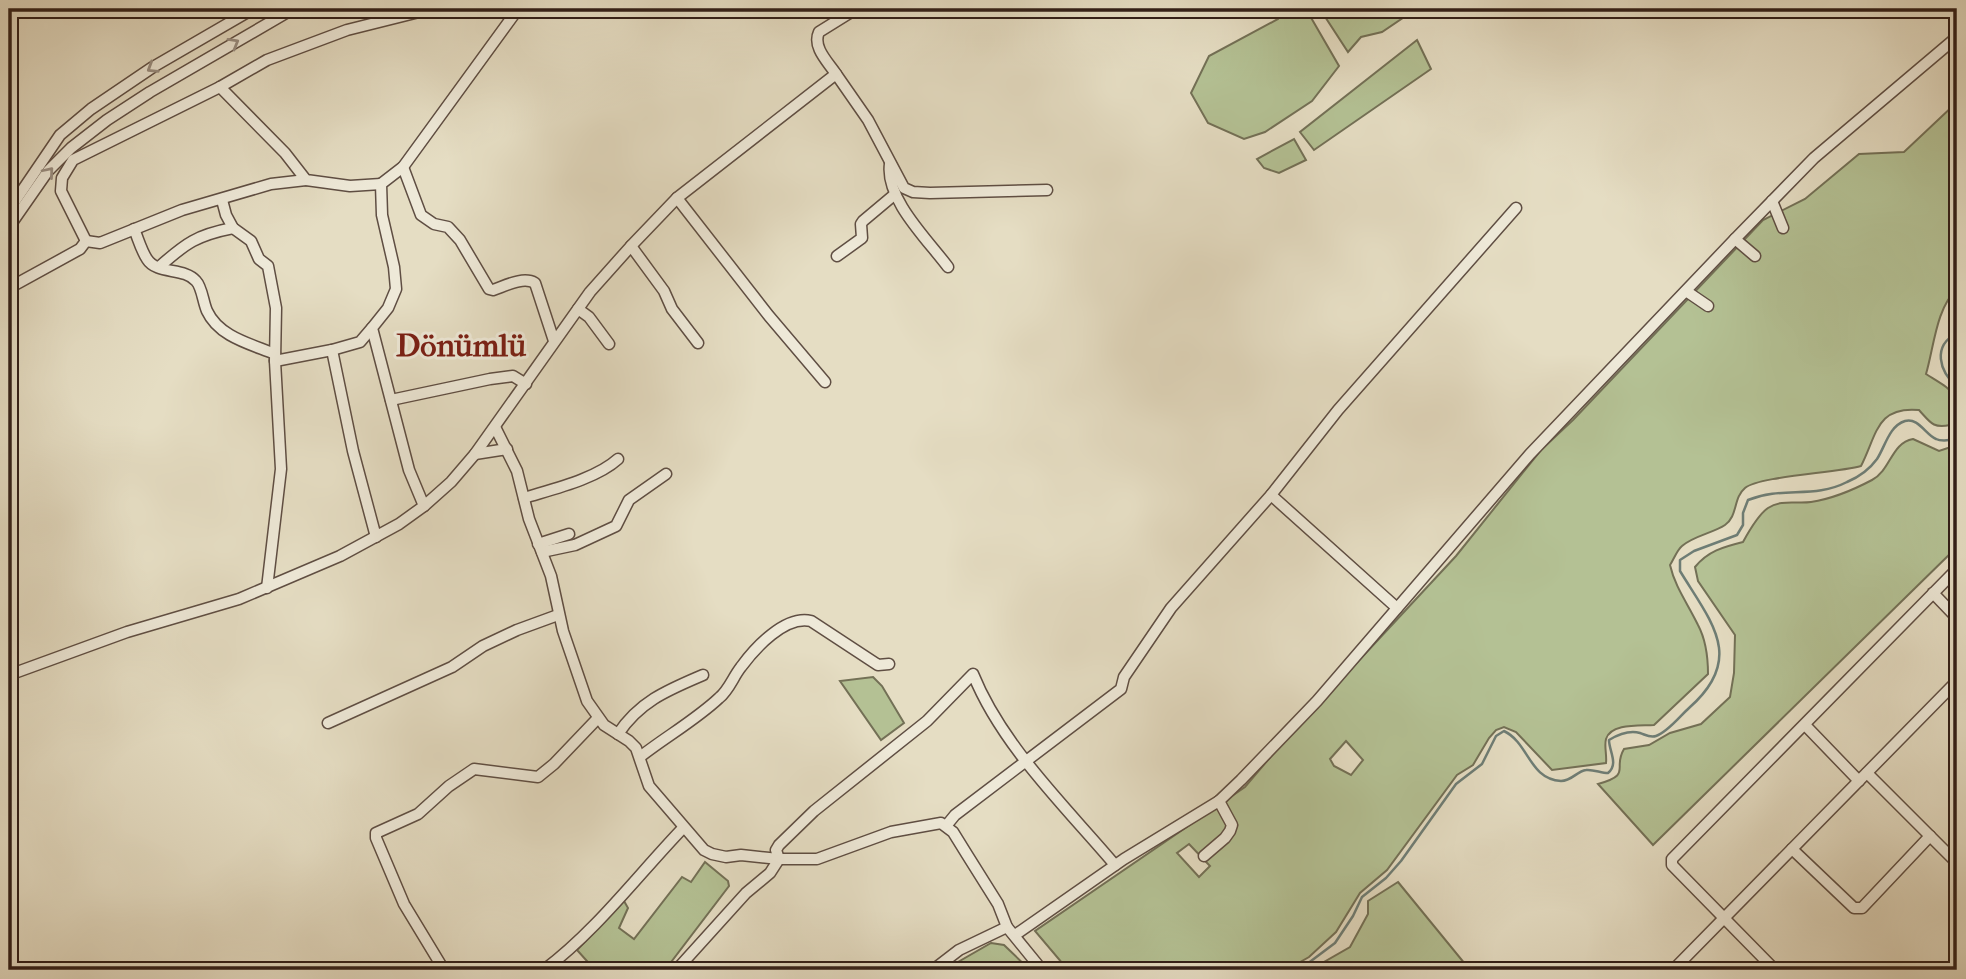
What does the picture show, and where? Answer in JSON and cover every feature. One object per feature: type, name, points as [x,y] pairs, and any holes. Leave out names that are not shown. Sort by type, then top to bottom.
[{"type":"street","points":[[9,210],[60,135],[91,109],[153,67],[253,9]]},
{"type":"street","points":[[9,227],[48,171],[71,148],[107,120],[293,9]]},
{"type":"street","points":[[86,241],[61,191],[62,178],[73,160],[220,87],[267,60],[347,30],[431,9]]},
{"type":"street","points":[[86,241],[100,243],[182,211],[271,184],[306,180],[350,186],[381,184],[402,167],[518,9]]},
{"type":"street","points":[[856,9],[819,32],[816,38],[817,46],[868,120],[904,188],[912,192],[1047,190]]},
{"type":"street","points":[[1015,935],[1115,865],[1219,801],[1317,701],[1530,454],[1735,239],[1814,158],[1957,37]]},
{"type":"street","points":[[9,675],[128,632],[267,588],[340,556],[424,506],[451,482],[475,454],[578,309],[631,246],[677,198],[836,74]]},
{"type":"street","points":[[220,87],[285,153],[306,180]]},
{"type":"street","points":[[890,164],[888,176],[894,195],[948,267]]},
{"type":"street","points":[[402,167],[421,215],[434,225],[448,228],[460,240],[489,289],[523,280],[535,283],[554,341]]},
{"type":"street","points":[[134,229],[148,261],[192,277],[198,282],[205,306],[215,325],[228,334],[275,357],[332,350],[360,342],[388,308],[396,289],[394,267],[382,215],[381,184]]},
{"type":"street","points":[[837,257],[862,238],[863,221],[894,195]]},
{"type":"street","points":[[677,198],[769,317],[825,382]]},
{"type":"street","points":[[222,200],[233,228],[251,241],[259,259],[268,266],[276,308],[275,357],[281,469],[267,588]]},
{"type":"street","points":[[1772,201],[1783,228]]},
{"type":"street","points":[[946,826],[956,815],[1121,689],[1124,677],[1171,608],[1271,495],[1338,410],[1516,208]]},
{"type":"street","points":[[159,267],[190,241],[206,233],[233,228]]},
{"type":"street","points":[[1735,239],[1755,256]]},
{"type":"street","points":[[9,288],[80,249],[86,241]]},
{"type":"street","points":[[631,246],[664,290],[672,309],[698,343]]},
{"type":"street","points":[[1686,291],[1708,306]]},
{"type":"street","points":[[578,309],[589,317],[609,344]]},
{"type":"street","points":[[372,328],[409,470],[424,506]]},
{"type":"street","points":[[332,350],[353,451],[376,537]]},
{"type":"street","points":[[391,400],[513,376],[526,384]]},
{"type":"street","points":[[495,427],[517,471],[556,593],[558,615],[576,676],[587,701],[597,719],[629,741],[639,757],[649,786],[704,850],[712,855],[817,859],[891,832],[928,823],[941,823],[953,832],[998,904],[1007,927],[1042,970]]},
{"type":"street","points":[[475,454],[507,449]]},
{"type":"street","points":[[524,498],[578,481],[618,459]]},
{"type":"street","points":[[540,548],[576,545],[615,526],[629,500],[666,474]]},
{"type":"street","points":[[1271,495],[1397,608]]},
{"type":"street","points":[[540,548],[569,534]]},
{"type":"street","points":[[1775,970],[1672,865],[1672,859],[1957,569]]},
{"type":"street","points":[[1933,593],[1957,618]]},
{"type":"street","points":[[328,723],[452,667],[483,646],[517,630],[558,615]]},
{"type":"street","points":[[639,757],[720,698],[743,664],[767,639],[791,622],[811,621],[878,665],[889,664]]},
{"type":"street","points":[[779,859],[776,850],[779,845],[814,811],[927,722],[973,674],[984,698],[1027,762],[1115,865]]},
{"type":"street","points":[[618,734],[644,705],[669,688],[702,675]]},
{"type":"street","points":[[1673,970],[1957,681]]},
{"type":"street","points":[[444,970],[404,904],[376,833],[418,814],[449,786],[474,769],[538,777],[597,719]]},
{"type":"street","points":[[1805,725],[1957,863]]},
{"type":"street","points":[[1204,856],[1230,831],[1232,825],[1219,801]]},
{"type":"street","points":[[544,970],[567,953],[683,828]]},
{"type":"street","points":[[1792,849],[1854,908],[1862,908],[1930,836]]},
{"type":"street","points":[[680,966],[746,893],[770,873],[779,859]]},
{"type":"street","points":[[933,970],[959,950],[1007,927]]},
{"type":"green space","points":[[1285,9],[1306,9],[1339,66],[1312,101],[1265,132],[1244,139],[1208,123],[1191,93],[1209,56],[1278,19]]},
{"type":"green space","points":[[1320,9],[1416,9],[1382,32],[1361,37],[1348,52]]},
{"type":"green space","points":[[1417,40],[1431,69],[1314,150],[1300,132]]},
{"type":"green space","points":[[1957,102],[1957,289],[1940,317],[1926,374],[1953,394],[1956,399],[1954,415],[1950,425],[1940,426],[1932,424],[1919,410],[1894,413],[1880,425],[1861,466],[1753,484],[1741,492],[1732,517],[1725,525],[1680,548],[1670,565],[1678,588],[1703,637],[1708,674],[1654,725],[1627,726],[1609,734],[1605,742],[1606,763],[1552,770],[1516,732],[1504,727],[1496,730],[1473,765],[1457,775],[1387,870],[1360,893],[1336,932],[1309,957],[1286,970],[1068,970],[1035,931],[1245,787],[1284,741],[1456,556],[1541,450],[1573,420],[1763,220],[1805,199],[1859,154],[1904,152]],"holes":[[[1346,741],[1363,760],[1351,775],[1334,766],[1330,759]],[[1189,844],[1210,866],[1199,877],[1177,853]]]},
{"type":"green space","points":[[1294,139],[1306,160],[1279,173],[1264,168],[1257,159]]},
{"type":"green space","points":[[1913,439],[1939,451],[1957,445],[1957,547],[1653,845],[1598,784],[1618,774],[1624,749],[1649,745],[1670,733],[1701,724],[1730,697],[1735,635],[1698,581],[1695,567],[1716,550],[1743,542],[1757,519],[1773,505],[1827,499],[1872,480],[1883,470],[1900,446]]},
{"type":"green space","points":[[873,677],[882,686],[904,723],[881,740],[840,681]]},
{"type":"green space","points":[[705,862],[728,881],[729,886],[665,970],[595,970],[577,950],[624,901],[628,908],[619,928],[634,939],[682,877],[691,882]]},
{"type":"green space","points":[[1398,882],[1470,970],[1310,970],[1350,947],[1368,914],[1368,901]]},
{"type":"green space","points":[[991,943],[1004,945],[1030,970],[949,970],[958,962]]},
{"type":"waterway","points":[[1957,333],[1949,338],[1941,352],[1942,366],[1957,387]]},
{"type":"waterway","points":[[1299,970],[1335,943],[1362,897],[1386,878],[1401,861],[1456,784],[1482,764],[1496,736],[1504,731],[1519,744],[1542,774],[1550,779],[1565,781],[1586,770],[1608,773],[1613,766],[1609,740],[1628,732],[1656,736],[1689,708],[1706,690],[1716,673],[1719,656],[1711,624],[1680,571],[1680,560],[1694,551],[1737,535],[1743,525],[1743,513],[1748,500],[1774,494],[1823,490],[1851,480],[1874,463],[1891,432],[1905,421],[1914,422],[1938,440],[1957,439]]},
{"type":"district","name":"Dönümlü","points":[[461,345]]}]
